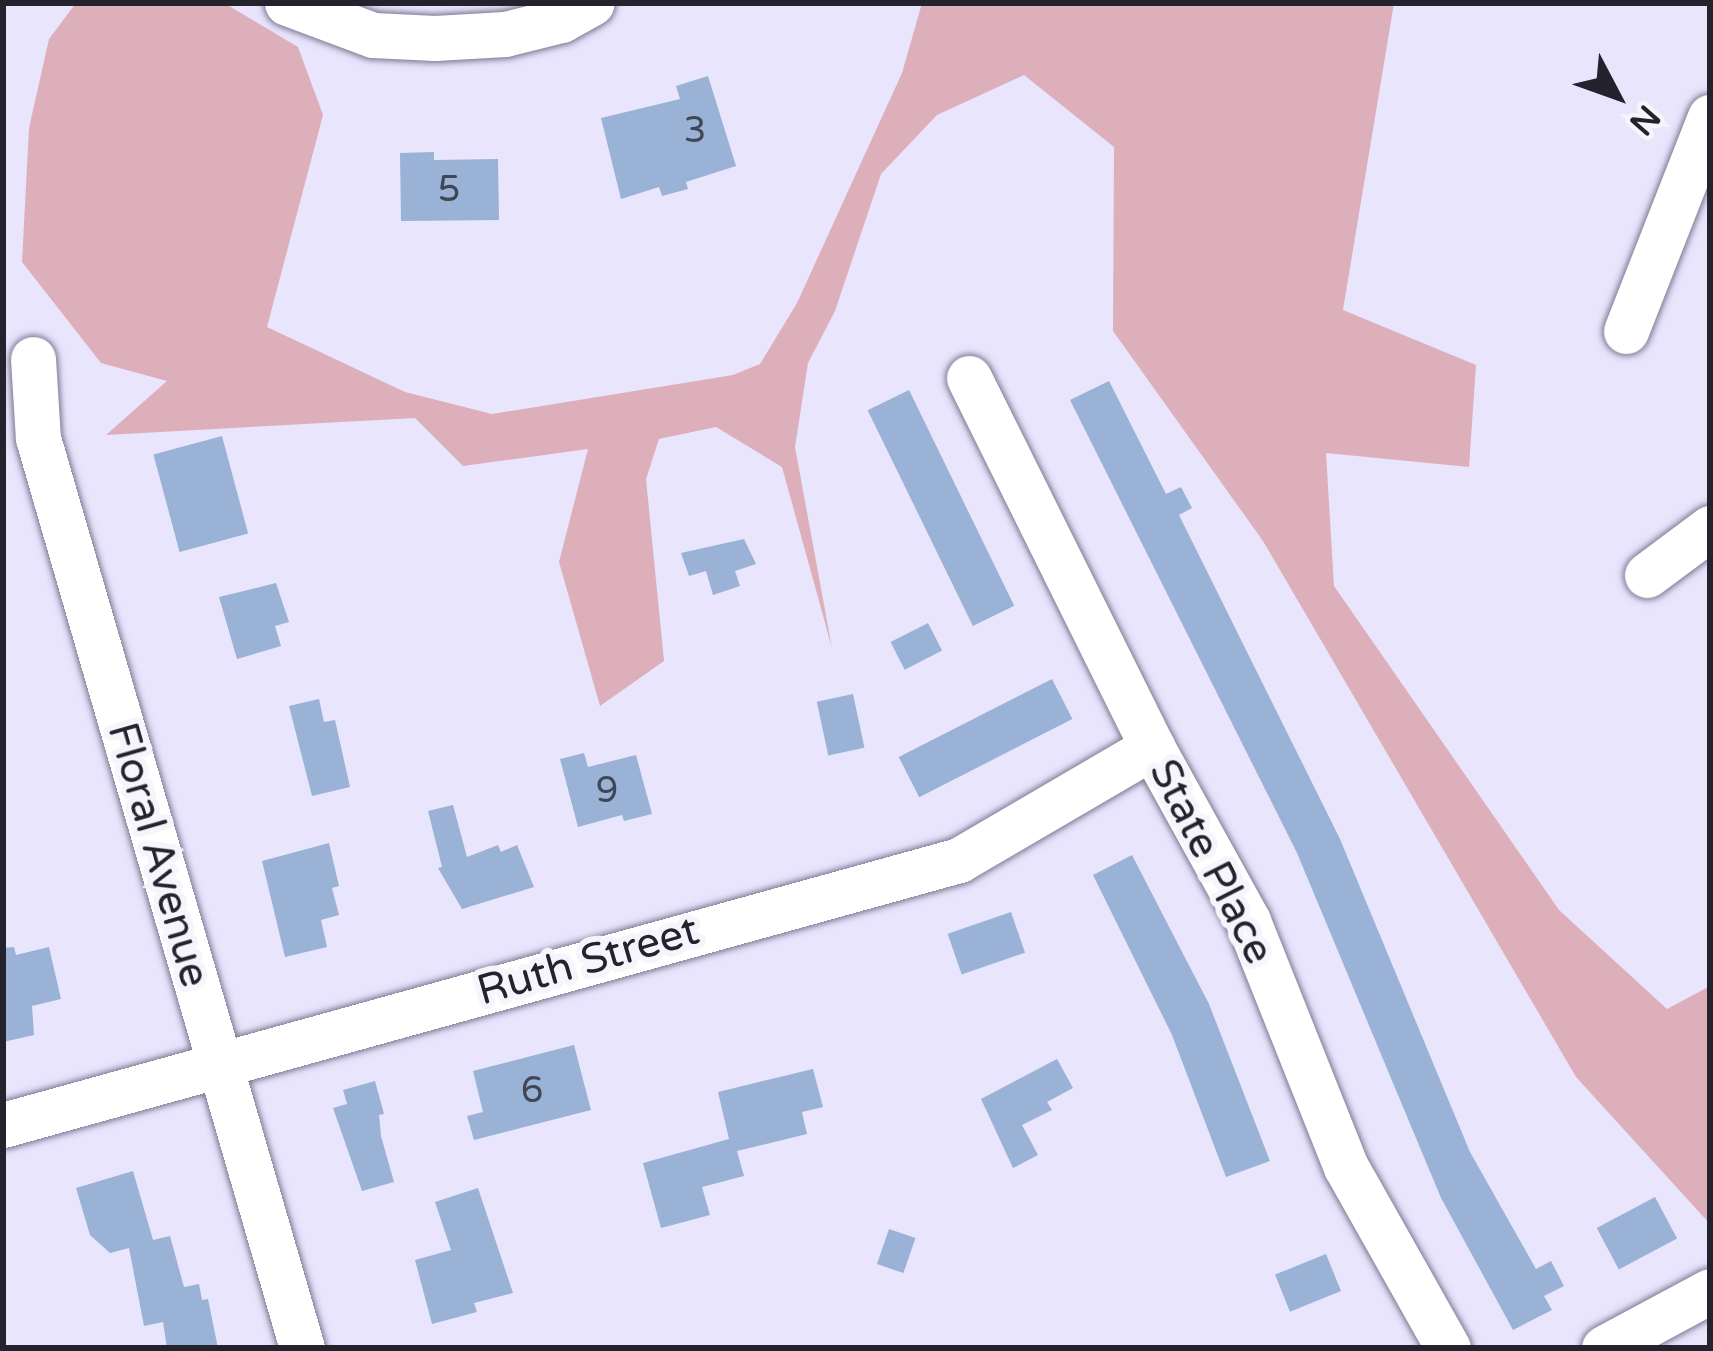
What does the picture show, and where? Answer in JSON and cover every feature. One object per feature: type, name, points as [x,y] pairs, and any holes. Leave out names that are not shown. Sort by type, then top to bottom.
[{"type":"street","points":[[287,3],[373,35],[434,38],[505,34],[561,20],[592,3]]},
{"type":"street","points":[[1626,331],[1710,117]]},
{"type":"street","name":"Floral Avenue","points":[[33,359],[38,438],[302,1348]]},
{"type":"street","name":"State Place","points":[[969,378],[1152,747],[1247,921],[1346,1167],[1448,1348]]},
{"type":"street","points":[[1647,575],[1710,528]]},
{"type":"street","name":"Ruth Street","points":[[3,1125],[959,860],[1152,747]]},
{"type":"street","points":[[1604,1348],[1710,1291]]},
{"type":"shaded area","points":[[76,3],[224,3],[298,47],[323,115],[267,327],[405,392],[492,414],[733,375],[760,364],[797,303],[902,73],[922,3],[1394,3],[1343,310],[1476,365],[1469,467],[1326,453],[1334,586],[1559,910],[1667,1009],[1710,986],[1710,1224],[1576,1077],[1263,541],[1113,331],[1114,147],[1024,75],[937,115],[881,174],[835,311],[808,363],[795,447],[832,648],[782,467],[716,427],[659,439],[646,479],[664,661],[600,706],[559,562],[588,449],[463,466],[415,418],[106,435],[167,381],[101,363],[22,262],[29,128],[49,39]]},
{"type":"building","points":[[708,76],[736,166],[686,182],[688,189],[662,196],[659,187],[621,199],[601,118],[680,99],[676,86]]},
{"type":"building","points":[[434,152],[434,160],[498,159],[499,220],[401,221],[400,153]]},
{"type":"building","points":[[1109,381],[1166,494],[1181,487],[1192,508],[1179,515],[1340,839],[1470,1152],[1536,1269],[1551,1261],[1564,1286],[1544,1296],[1552,1310],[1513,1330],[1441,1198],[1297,853],[1070,400]]},
{"type":"building","points":[[909,390],[1014,606],[973,626],[868,410]]},
{"type":"building","points":[[222,436],[248,534],[180,552],[153,454]]},
{"type":"building","points":[[744,539],[756,564],[735,571],[740,586],[713,595],[706,571],[689,576],[681,553]]},
{"type":"building","points":[[276,583],[289,622],[275,626],[281,646],[237,659],[219,597]]},
{"type":"building","points":[[928,623],[942,651],[905,670],[891,642]]},
{"type":"building","points":[[1052,679],[1072,719],[919,797],[899,757]]},
{"type":"building","points":[[853,694],[864,748],[828,755],[817,702]]},
{"type":"building","points":[[319,699],[324,722],[335,720],[350,787],[312,796],[289,706]]},
{"type":"building","points":[[584,753],[588,767],[636,755],[652,814],[624,821],[622,815],[578,827],[560,759]]},
{"type":"building","points":[[453,805],[467,857],[498,845],[501,852],[517,845],[534,887],[462,909],[438,868],[442,867],[428,811]]},
{"type":"building","points":[[329,843],[339,886],[332,888],[339,915],[321,920],[327,947],[285,957],[262,861]]},
{"type":"building","points":[[1132,855],[1209,1004],[1270,1161],[1226,1177],[1172,1035],[1093,875]]},
{"type":"building","points":[[1011,912],[1025,953],[962,974],[948,934]]},
{"type":"building","points":[[14,947],[16,955],[49,947],[61,999],[32,1006],[34,1035],[3,1042],[3,948]]},
{"type":"building","points":[[574,1045],[591,1110],[474,1140],[467,1116],[483,1112],[473,1071]]},
{"type":"building","points":[[1057,1059],[1073,1088],[1047,1102],[1052,1110],[1022,1125],[1038,1155],[1013,1168],[981,1099]]},
{"type":"building","points":[[813,1069],[823,1107],[802,1112],[807,1134],[737,1151],[744,1176],[702,1187],[710,1215],[661,1228],[643,1163],[729,1139],[718,1092]]},
{"type":"building","points":[[375,1081],[384,1114],[379,1115],[381,1136],[394,1182],[362,1191],[333,1108],[347,1104],[343,1090]]},
{"type":"building","points":[[133,1171],[153,1240],[170,1236],[184,1287],[199,1284],[202,1300],[208,1299],[218,1348],[167,1348],[163,1322],[144,1326],[129,1248],[110,1253],[90,1235],[76,1188]]},
{"type":"building","points":[[478,1188],[513,1293],[474,1303],[477,1312],[432,1324],[415,1260],[451,1250],[435,1202]]},
{"type":"building","points":[[1655,1197],[1677,1238],[1619,1269],[1597,1228]]},
{"type":"building","points":[[889,1229],[915,1238],[903,1273],[877,1264]]},
{"type":"building","points":[[1326,1254],[1341,1291],[1290,1312],[1275,1275]]}]
